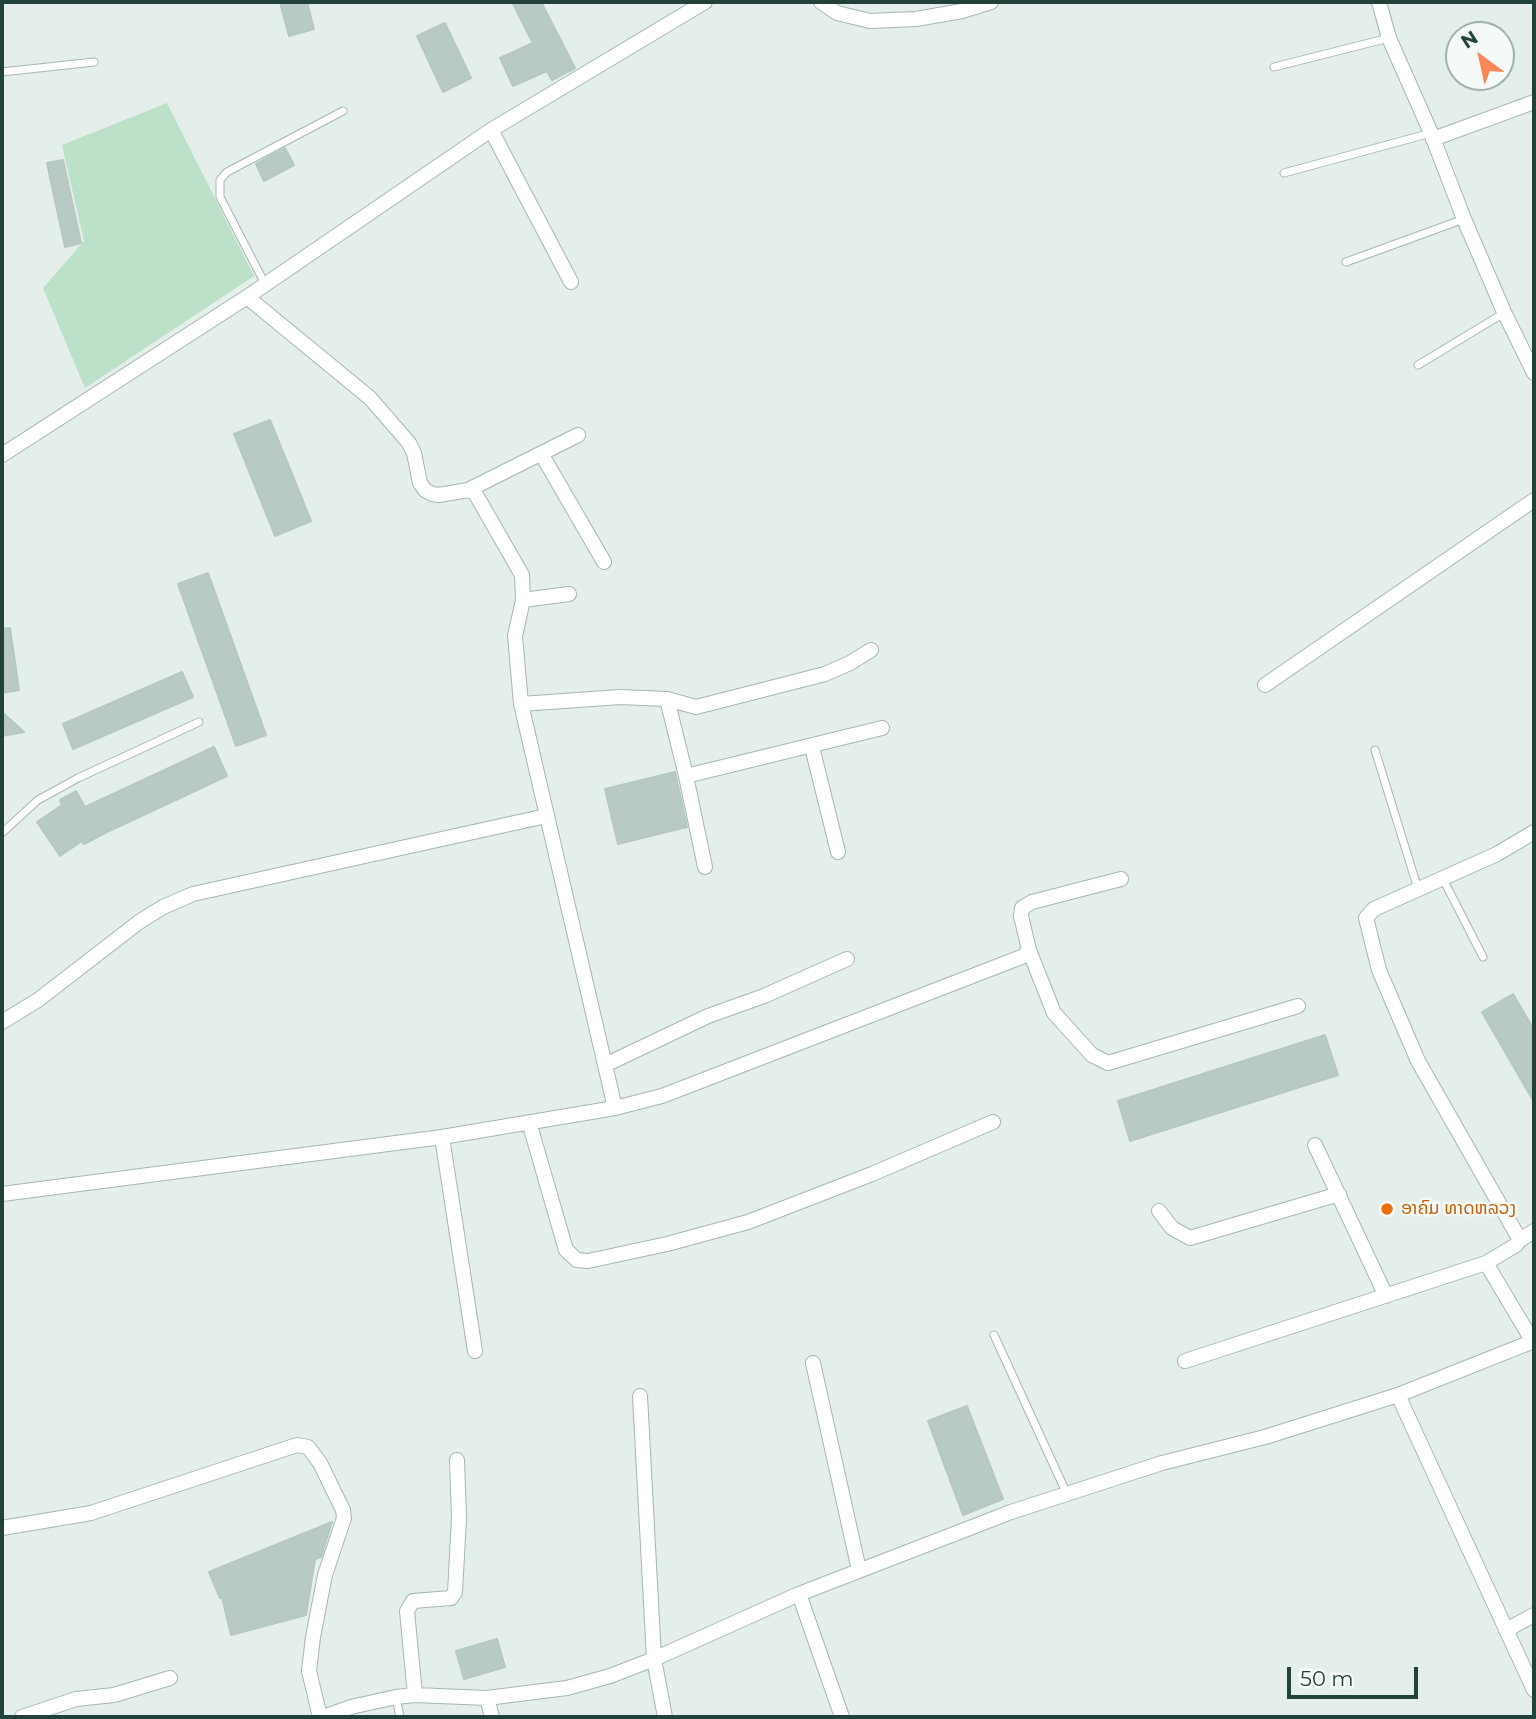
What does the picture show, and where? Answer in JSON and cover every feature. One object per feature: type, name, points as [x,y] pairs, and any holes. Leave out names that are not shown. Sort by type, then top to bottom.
[{"type":"street","points":[[2,455],[247,296],[491,130],[705,2]]},
{"type":"street","points":[[821,2],[837,13],[870,21],[916,19],[962,11],[991,2]]},
{"type":"street","points":[[1379,2],[1389,38],[1432,136],[1464,219],[1534,373]]},
{"type":"street","points":[[1432,136],[1534,102]]},
{"type":"street","points":[[491,130],[571,282]]},
{"type":"street","points":[[247,296],[370,398],[409,443],[414,453],[420,483],[432,494],[468,491],[578,435]]},
{"type":"street","points":[[542,454],[604,562]]},
{"type":"street","points":[[468,491],[475,493],[522,575],[523,600],[515,636],[521,704],[615,1108]]},
{"type":"street","points":[[1265,685],[1534,500]]},
{"type":"street","points":[[523,600],[569,594]]},
{"type":"street","points":[[521,704],[620,697],[667,699],[696,707],[825,674],[871,650]]},
{"type":"street","points":[[667,699],[705,867]]},
{"type":"street","points":[[686,776],[882,728]]},
{"type":"street","points":[[812,747],[838,852]]},
{"type":"street","points":[[2,1022],[37,1000],[139,922],[163,907],[193,894],[547,816]]},
{"type":"street","points":[[1520,1240],[1418,1061],[1379,970],[1366,918],[1368,913],[1497,854],[1534,832]]},
{"type":"street","points":[[1121,879],[1032,902],[1022,908],[1021,916],[1028,950],[1054,1013],[1092,1055],[1108,1063],[1298,1006]]},
{"type":"street","points":[[2,1194],[442,1137],[615,1108],[662,1096],[1024,956],[1028,950]]},
{"type":"street","points":[[605,1065],[708,1016],[764,996],[847,959]]},
{"type":"street","points":[[529,1122],[566,1250],[577,1260],[588,1261],[667,1244],[748,1222],[872,1174],[993,1122]]},
{"type":"street","points":[[442,1137],[475,1351]]},
{"type":"street","points":[[1315,1145],[1386,1296]]},
{"type":"street","points":[[1159,1211],[1172,1228],[1190,1238],[1339,1195]]},
{"type":"street","points":[[1185,1361],[1486,1263],[1534,1231]]},
{"type":"street","points":[[2,1528],[91,1513],[297,1445],[308,1447],[320,1463],[343,1510],[344,1518],[342,1532],[325,1575],[309,1671],[321,1717],[396,1697],[415,1695],[487,1698],[567,1688],[610,1676],[654,1659],[799,1594],[1066,1492],[1162,1463],[1265,1437],[1398,1395],[1534,1342],[1486,1263]]},
{"type":"street","points":[[813,1363],[859,1570]]},
{"type":"street","points":[[1398,1395],[1534,1690]]},
{"type":"street","points":[[640,1396],[654,1659],[665,1717]]},
{"type":"street","points":[[415,1695],[407,1611],[413,1601],[451,1598],[455,1592],[459,1518],[457,1460]]},
{"type":"street","points":[[799,1594],[842,1717]]},
{"type":"street","points":[[1506,1630],[1534,1615]]},
{"type":"street","points":[[22,1717],[76,1699],[114,1695],[170,1678]]},
{"type":"street","points":[[487,1698],[492,1717]]},
{"type":"lane","points":[[1274,67],[1389,38]]},
{"type":"lane","points":[[2,72],[94,62]]},
{"type":"lane","points":[[265,284],[220,197],[220,180],[227,172],[343,111]]},
{"type":"lane","points":[[1284,173],[1432,136]]},
{"type":"lane","points":[[1346,262],[1464,219]]},
{"type":"lane","points":[[1418,365],[1504,312]]},
{"type":"lane","points":[[2,833],[38,800],[78,778],[199,722]]},
{"type":"lane","points":[[1375,750],[1418,889]]},
{"type":"lane","points":[[1443,878],[1483,957]]},
{"type":"lane","points":[[994,1335],[1066,1492]]},
{"type":"lane","points":[[396,1697],[400,1717]]},
{"type":"green space","points":[[167,103],[254,276],[85,388],[43,288],[84,241],[62,145]]},
{"type":"building","points":[[280,2],[307,2],[314,29],[289,36]]},
{"type":"building","points":[[512,2],[541,2],[575,68],[552,80],[547,71],[513,86],[500,58],[533,43]]},
{"type":"building","points":[[445,23],[471,78],[443,92],[417,36]]},
{"type":"building","points":[[285,148],[294,165],[264,181],[256,164]]},
{"type":"building","points":[[63,160],[81,243],[65,247],[47,163]]},
{"type":"building","points":[[270,420],[311,521],[275,536],[234,434]]},
{"type":"building","points":[[208,573],[266,735],[236,746],[178,584]]},
{"type":"building","points":[[10,628],[19,690],[2,693],[2,629]]},
{"type":"building","points":[[182,672],[193,697],[73,749],[63,724]]},
{"type":"building","points":[[2,712],[24,732],[2,736]]},
{"type":"building","points":[[214,747],[227,776],[84,844],[82,841],[60,856],[37,822],[62,805],[60,800],[76,791],[85,807]]},
{"type":"building","points":[[675,772],[687,827],[618,844],[605,789]]},
{"type":"building","points":[[1513,994],[1534,1030],[1534,1102],[1482,1012]]},
{"type":"building","points":[[1325,1035],[1338,1075],[1130,1141],[1118,1101]]},
{"type":"building","points":[[967,1406],[1003,1499],[963,1515],[928,1421]]},
{"type":"building","points":[[332,1522],[321,1557],[315,1559],[306,1615],[231,1635],[222,1597],[220,1598],[209,1572]]},
{"type":"building","points":[[497,1639],[505,1667],[464,1679],[456,1651]]},
{"type":"place","name":"ອາຄົມ ທາດຫລວງ","points":[[1387,1209]]}]
